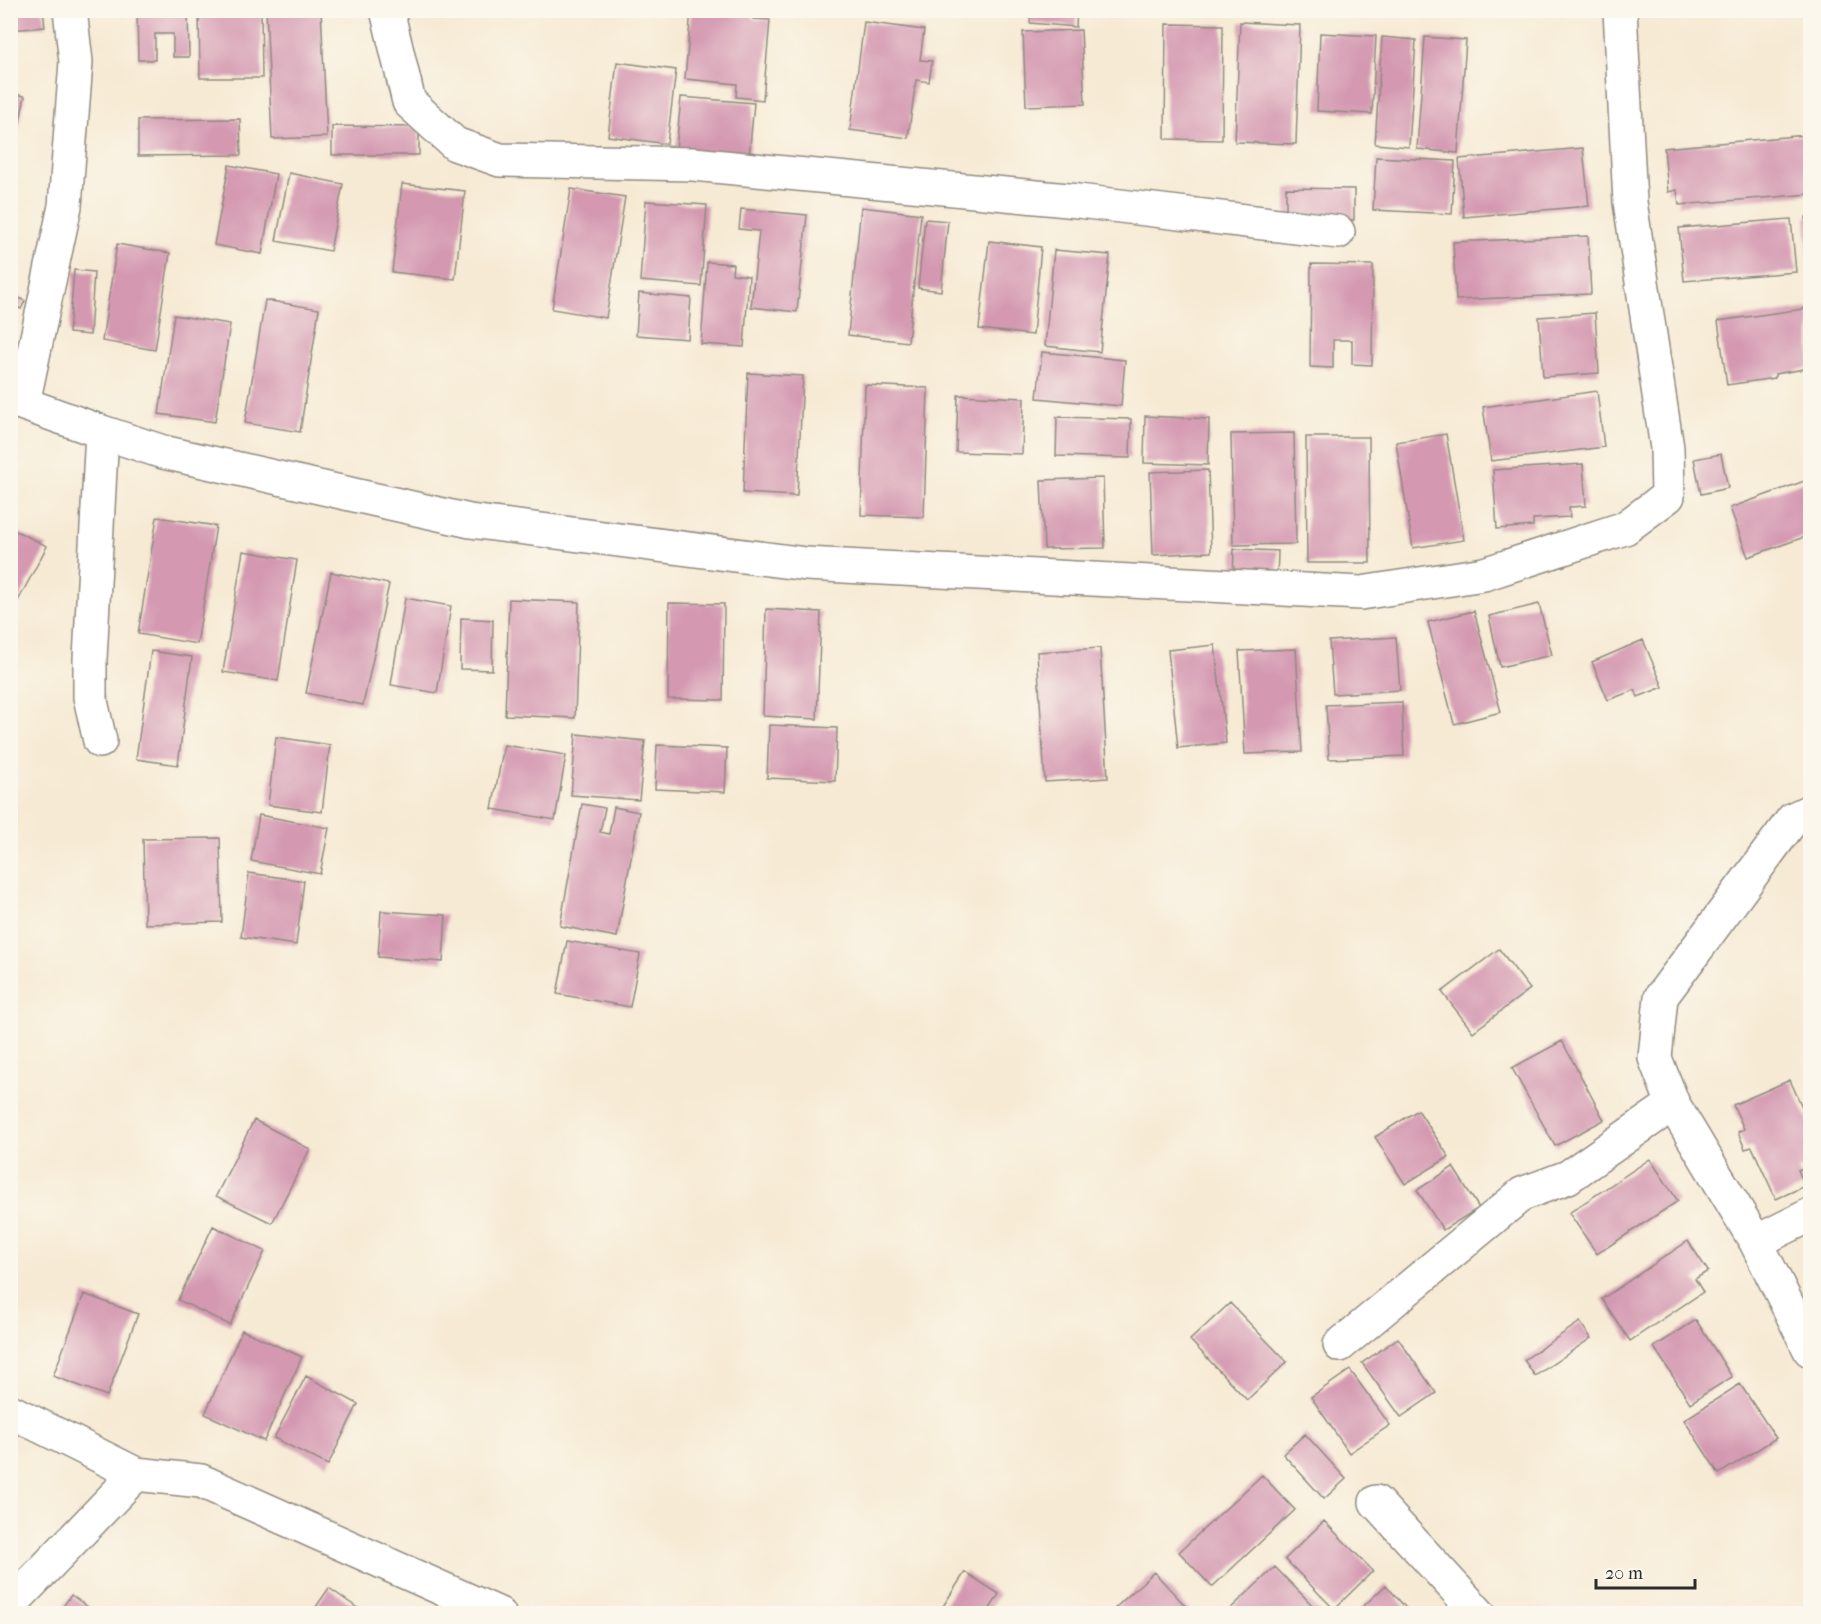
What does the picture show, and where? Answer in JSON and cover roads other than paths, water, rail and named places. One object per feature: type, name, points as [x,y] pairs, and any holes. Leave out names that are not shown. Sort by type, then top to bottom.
[{"type":"street","points":[[70,10],[76,62],[65,206],[17,401],[163,452],[470,521],[806,564],[1361,592],[1484,574],[1625,528],[1668,496],[1667,448],[1629,202],[1620,10]]},
{"type":"street","points":[[387,10],[409,102],[454,144],[500,160],[693,164],[1078,201],[1338,232]]},
{"type":"street","points":[[100,741],[90,697],[90,659],[102,432]]},
{"type":"street","points":[[1810,811],[1793,819],[1661,997],[1655,1058],[1673,1104],[1756,1242],[1810,1350]]},
{"type":"street","points":[[1340,1345],[1522,1194],[1568,1177],[1673,1104]]},
{"type":"street","points":[[1756,1242],[1810,1215]]},
{"type":"street","points":[[10,1412],[136,1474],[201,1481],[499,1614]]},
{"type":"street","points":[[10,1605],[136,1474]]},
{"type":"street","points":[[1376,1502],[1479,1614]]}]
